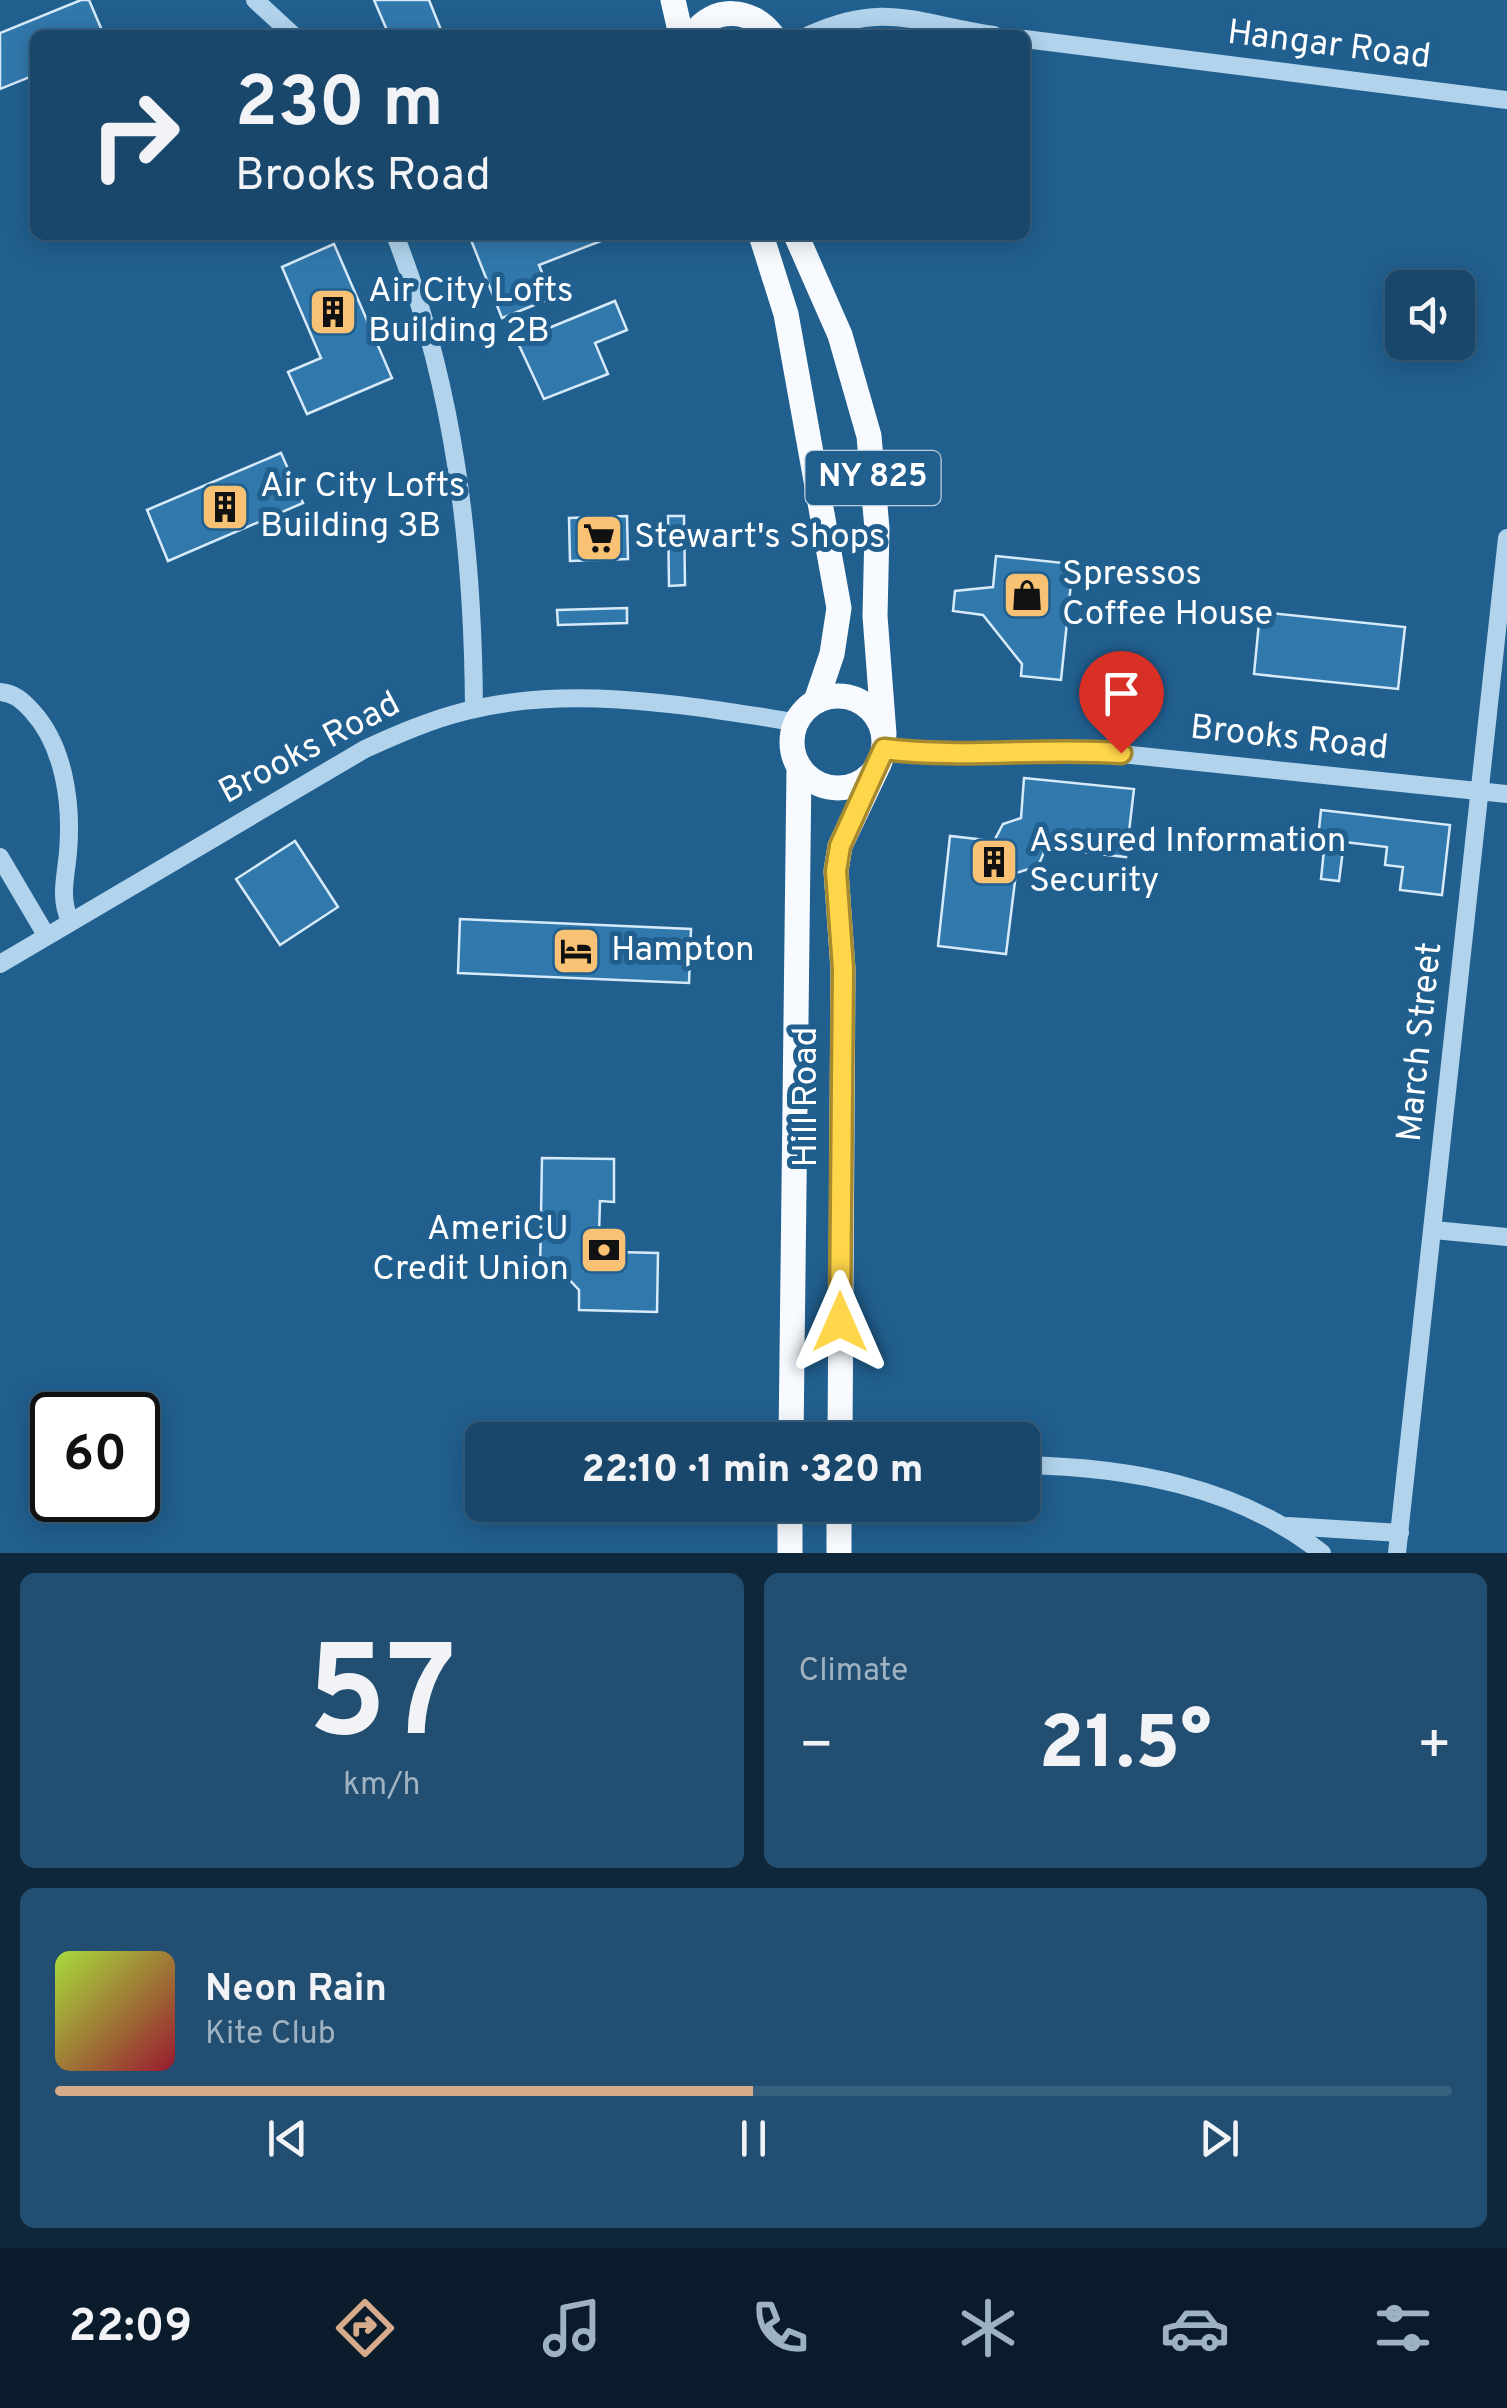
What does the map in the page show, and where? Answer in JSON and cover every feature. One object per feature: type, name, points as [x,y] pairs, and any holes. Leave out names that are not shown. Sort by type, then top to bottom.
[{"type":"main road","points":[[673,0],[680,30]]},
{"type":"main road","points":[[748,0],[769,30]]},
{"type":"main road","points":[[698,30],[710,19],[724,14],[753,18],[769,30]]},
{"type":"main road","name":"NY 825","points":[[762,240],[786,314],[839,608],[832,654],[816,701],[796,722]]},
{"type":"main road","name":"NY 825","points":[[798,240],[840,335],[869,436],[877,529],[875,616],[883,749]]},
{"type":"main road","points":[[796,722],[791,738],[799,768],[810,780],[840,789],[856,785],[883,749],[871,708],[858,700],[830,696],[816,701]]},
{"type":"main road","name":"Hill Road","points":[[840,1422],[843,968],[836,871],[840,846],[883,749]]},
{"type":"main road","name":"Hill Road","points":[[791,1422],[799,768]]},
{"type":"main road","points":[[790,1522],[790,1553]]},
{"type":"main road","points":[[839,1522],[839,1553]]},
{"type":"street","points":[[255,0],[288,30]]},
{"type":"street","points":[[819,30],[835,21],[869,12],[896,13],[972,30]]},
{"type":"street","name":"Hangar Road","points":[[1030,40],[1507,100]]},
{"type":"street","points":[[398,240],[425,317],[454,443],[471,586],[474,709]]},
{"type":"street","name":"March Street","points":[[1397,1553],[1507,538]]},
{"type":"street","points":[[0,692],[20,698],[39,718],[62,768],[68,846],[62,902],[70,921]]},
{"type":"street","name":"Brooks Road","points":[[0,964],[365,749],[419,724],[474,709],[537,701],[618,701],[796,722]]},
{"type":"street","name":"Brooks Road","points":[[883,749],[922,754],[1082,750],[1507,794]]},
{"type":"street","points":[[0,857],[46,935]]},
{"type":"street","points":[[1434,1230],[1507,1237]]},
{"type":"street","points":[[1040,1468],[1159,1479],[1196,1488],[1283,1525],[1322,1553]]},
{"type":"street","points":[[1283,1525],[1400,1533]]},
{"type":"building","points":[[81,0],[89,0],[102,30],[30,30],[30,77],[0,89],[0,33]]},
{"type":"building","points":[[374,0],[429,0],[441,30],[387,30]]},
{"type":"building","points":[[471,240],[604,240],[539,265],[552,298],[502,318]]},
{"type":"building","name":"Air City Lofts Building 2B","points":[[334,244],[392,378],[307,414],[288,372],[321,358],[282,267]]},
{"type":"building","points":[[615,301],[627,330],[595,343],[608,374],[544,399],[517,341]]},
{"type":"building","name":"Air City Lofts Building 3B","points":[[281,453],[303,503],[168,561],[147,510]]},
{"type":"building","name":"Stewart's Shops","points":[[627,516],[628,559],[570,561],[569,518]]},
{"type":"building","points":[[668,516],[684,516],[685,585],[669,586]]},
{"type":"building","points":[[996,556],[1073,564],[1061,680],[1021,676],[1022,664],[983,615],[953,611],[955,591],[993,587]]},
{"type":"building","points":[[627,608],[627,623],[558,625],[557,610]]},
{"type":"building","points":[[1260,612],[1405,627],[1398,689],[1254,674]]},
{"type":"building","name":"Assured Information Security","points":[[1024,778],[1134,789],[1126,857],[1046,848],[1038,866],[1016,873],[1006,954],[938,946],[950,836],[994,841],[1003,824],[1021,818]]},
{"type":"building","points":[[1321,810],[1450,825],[1442,895],[1400,890],[1403,867],[1385,865],[1387,847],[1344,842],[1339,881],[1321,879],[1325,840],[1318,839]]},
{"type":"building","points":[[295,841],[338,907],[280,945],[236,879]]},
{"type":"building","points":[[460,919],[691,929],[689,983],[458,973]]},
{"type":"building","points":[[542,1158],[614,1159],[614,1202],[600,1201],[599,1234],[617,1252],[658,1253],[657,1312],[579,1310],[579,1290],[561,1271],[540,1271]]},
{"type":"place","name":"Air City Lofts Building 2B","points":[[333,312]]},
{"type":"place","name":"Air City Lofts Building 3B","points":[[225,507]]},
{"type":"place","name":"Stewart's Shops","points":[[599,538]]},
{"type":"place","name":"Spressos Coffee House","points":[[1027,595]]},
{"type":"place","name":"Assured Information Security","points":[[994,862]]},
{"type":"place","name":"Hampton","points":[[576,951]]},
{"type":"place","name":"AmeriCU Credit Union","points":[[604,1250]]},
{"type":"route","points":[[840,1322],[843,937],[836,871],[840,846],[884,749],[922,754],[1032,749],[1121,753]]}]
